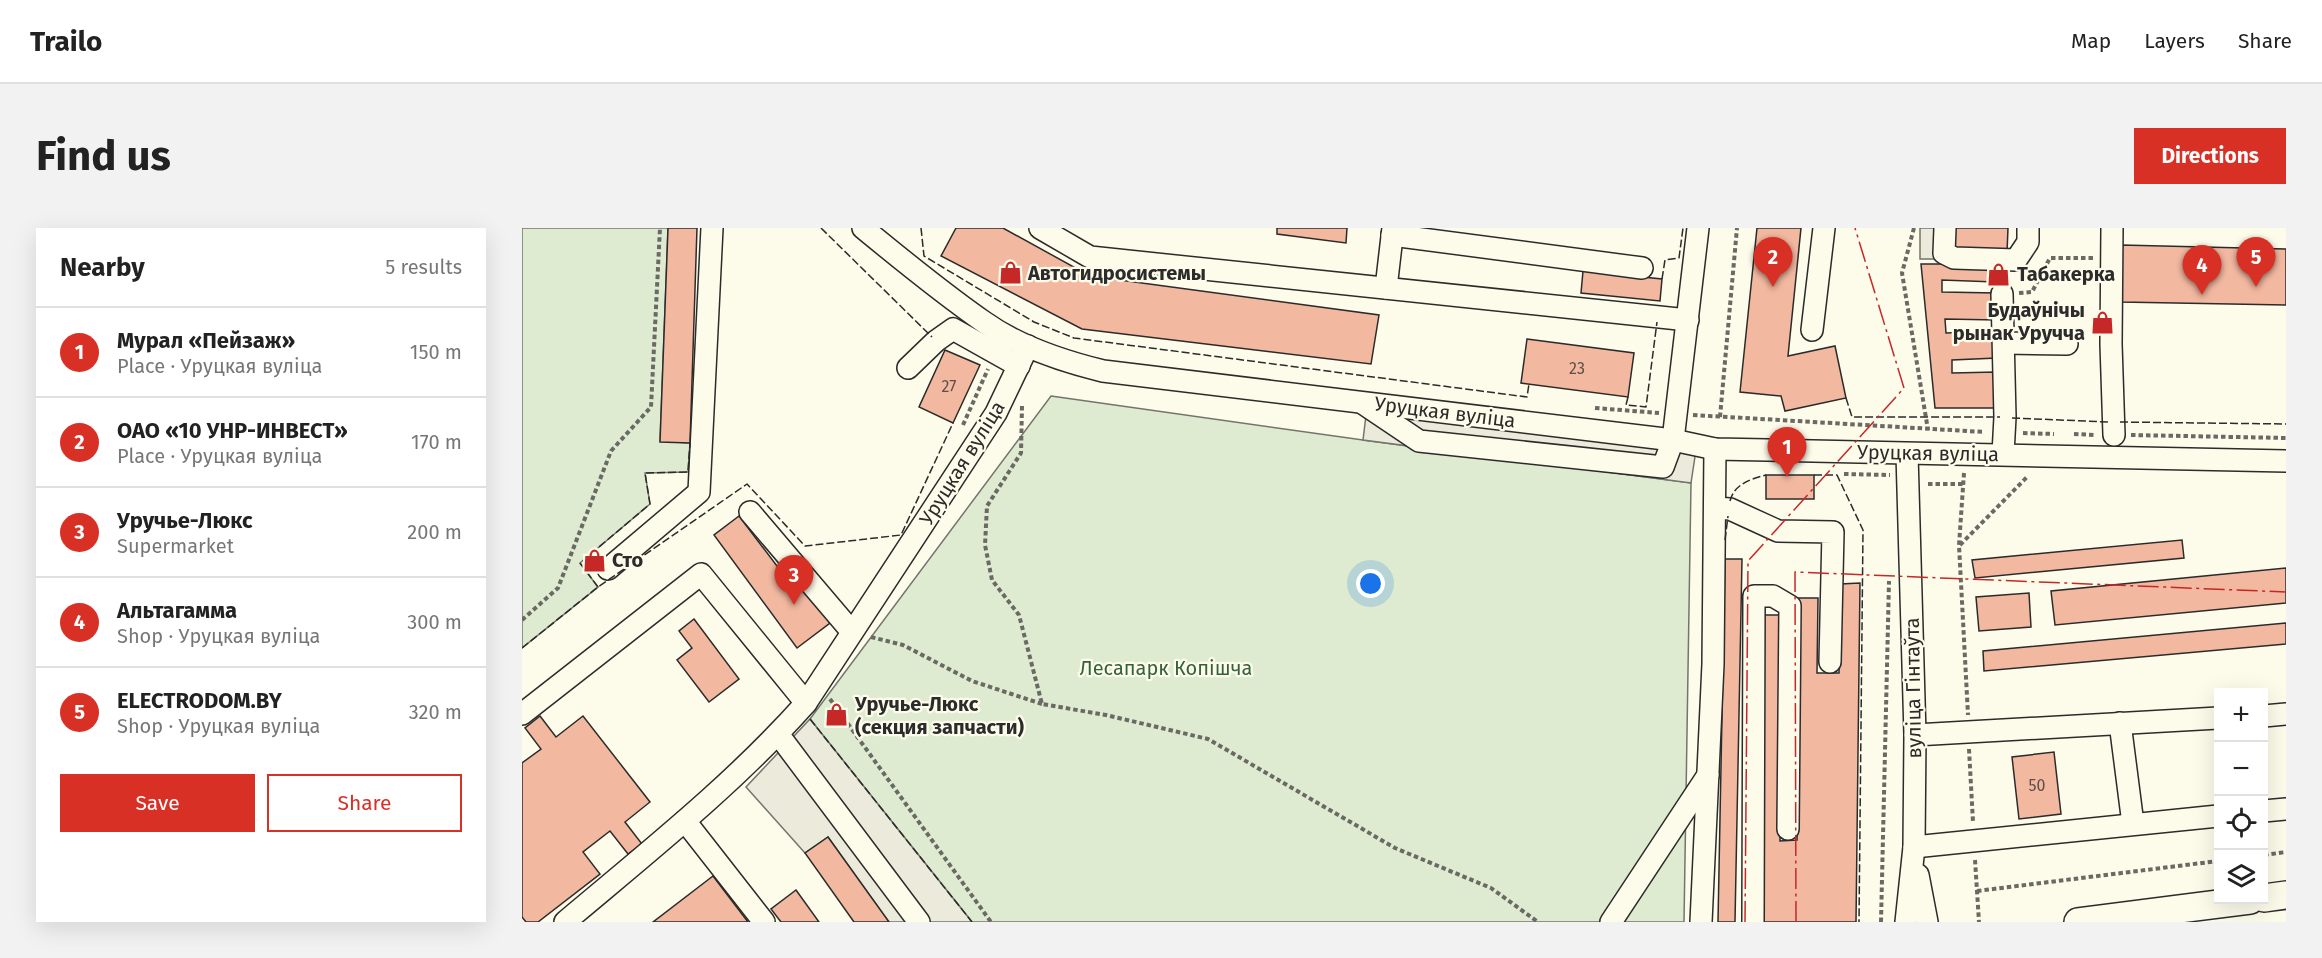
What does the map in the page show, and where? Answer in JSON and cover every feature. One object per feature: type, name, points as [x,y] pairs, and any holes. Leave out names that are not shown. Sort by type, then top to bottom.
[{"type":"main road","points":[[2268,897],[2286,895]]},
{"type":"main road","points":[[2078,922],[2219,904]]},
{"type":"street","points":[[608,569],[699,492],[712,228]]},
{"type":"street","points":[[863,228],[886,236],[984,323],[1028,346]]},
{"type":"street","points":[[1040,228],[1090,257],[1688,320]]},
{"type":"street","points":[[1361,402],[1419,441],[1663,467],[1673,440],[1677,414],[1698,228]]},
{"type":"street","points":[[1812,330],[1824,228]]},
{"type":"street","points":[[1945,228],[1944,253],[1954,258],[2016,260],[2028,242],[2028,228]]},
{"type":"street","points":[[2114,435],[2111,344],[2112,258],[2116,230]]},
{"type":"street","points":[[1386,288],[1392,232],[1642,268]]},
{"type":"street","points":[[2001,294],[2004,344],[2003,454]]},
{"type":"street","points":[[908,368],[936,341],[953,329],[1019,366]]},
{"type":"street","points":[[2004,344],[2067,344]]},
{"type":"street","name":"Уруцкая вуліца","points":[[565,922],[685,821],[778,734],[806,703],[996,413],[1028,346],[1069,362],[1103,370],[1673,440],[1715,449],[2286,460]]},
{"type":"street","points":[[1701,922],[1713,664],[1715,449]]},
{"type":"street","name":"вуліца Гінтаўта","points":[[1899,454],[1915,735],[1914,847],[1906,922]]},
{"type":"street","points":[[1715,508],[1730,509],[1778,531],[1833,532],[1830,662]]},
{"type":"street","points":[[750,512],[852,632]]},
{"type":"street","points":[[522,714],[701,574],[806,703]]},
{"type":"street","points":[[1753,922],[1754,596],[1773,596],[1790,606],[1788,829]]},
{"type":"street","points":[[2268,716],[2286,714]]},
{"type":"street","points":[[1915,735],[2214,718]]},
{"type":"street","points":[[2120,723],[2133,825]]},
{"type":"street","points":[[778,734],[919,922]]},
{"type":"street","points":[[1611,922],[1708,775]]},
{"type":"street","points":[[2268,811],[2286,809]]},
{"type":"street","points":[[1927,922],[1914,847],[2214,816]]},
{"type":"street","points":[[685,821],[764,922]]},
{"type":"path","points":[[522,620],[558,588],[611,451],[651,407],[660,228]]},
{"type":"path","points":[[1720,417],[1737,228]]},
{"type":"path","points":[[1914,228],[1902,273],[1928,430]]},
{"type":"path","points":[[2001,294],[2032,292],[2050,258],[2112,258]]},
{"type":"path","points":[[1010,385],[1022,403],[1021,453],[987,506],[986,545],[992,580],[1019,615],[1042,704]]},
{"type":"path","points":[[1586,408],[1890,428],[2060,434]]},
{"type":"path","points":[[1890,428],[1899,454],[1891,484]]},
{"type":"path","points":[[1966,431],[1959,545],[2028,476],[2039,476]]},
{"type":"path","points":[[2067,434],[2286,438]]},
{"type":"path","points":[[2073,457],[2074,434]]},
{"type":"path","points":[[1881,922],[1889,569]]},
{"type":"path","points":[[852,632],[903,645],[972,681],[1042,704],[1106,715],[1208,739],[1395,848],[1491,888],[1538,922]]},
{"type":"path","points":[[818,683],[991,922]]},
{"type":"path","points":[[2268,854],[2286,852]]},
{"type":"path","points":[[1979,922],[1977,891],[2214,861]]},
{"type":"green space","points":[[522,228],[668,228],[660,441],[690,443],[688,472],[645,473],[650,504],[580,563],[598,587],[522,648]]},
{"type":"green space","name":"Лесапарк Копішча","points":[[1051,396],[1691,483],[1684,922],[972,922],[810,719]]},
{"type":"shaded area","points":[[1920,228],[1945,228],[1945,259],[1920,259]]},
{"type":"shaded area","points":[[1367,407],[1696,450],[1691,483],[1363,440]]},
{"type":"shaded area","points":[[810,719],[972,922],[889,922],[828,837],[805,853],[746,787]]},
{"type":"building","points":[[668,228],[697,228],[690,443],[660,442]]},
{"type":"building","points":[[956,228],[1003,228],[1090,276],[1379,315],[1371,364],[1082,329],[941,256]]},
{"type":"building","points":[[1277,228],[1347,228],[1346,243],[1277,234]]},
{"type":"building","points":[[1757,228],[1801,228],[1788,356],[1835,346],[1846,398],[1785,411],[1781,396],[1740,392]]},
{"type":"building","points":[[1950,228],[2008,228],[2007,253],[1949,250]]},
{"type":"building","points":[[2121,245],[2286,249],[2286,305],[2120,302]]},
{"type":"building","points":[[1921,264],[1994,264],[1995,282],[1942,280],[1942,292],[1996,293],[1997,320],[1945,319],[1946,333],[1996,331],[1997,358],[1952,360],[1952,373],[1996,372],[1997,408],[1935,408]]},
{"type":"building","points":[[1583,271],[1662,279],[1660,301],[1581,293]]},
{"type":"building","points":[[1527,339],[1634,353],[1628,397],[1521,383]]},
{"type":"building","points":[[945,350],[980,365],[953,423],[919,407]]},
{"type":"building","points":[[1766,475],[1814,475],[1814,499],[1766,499]]},
{"type":"building","points":[[739,516],[783,574],[789,569],[830,623],[797,648],[714,535]]},
{"type":"building","points":[[2182,540],[2184,558],[1975,578],[1972,560]]},
{"type":"building","points":[[1725,559],[1742,559],[1735,922],[1718,922]]},
{"type":"building","points":[[2286,568],[2286,603],[2055,625],[2051,591]]},
{"type":"building","points":[[1860,583],[1856,922],[1760,922],[1762,615],[1781,615],[1780,841],[1797,840],[1798,598],[1818,598],[1817,673],[1839,673],[1840,584]]},
{"type":"building","points":[[2029,593],[2031,627],[1979,631],[1976,597]]},
{"type":"building","points":[[694,619],[739,679],[709,702],[677,660],[692,648],[679,631]]},
{"type":"building","points":[[2286,623],[2286,644],[1984,671],[1983,651]]},
{"type":"building","points":[[540,716],[556,737],[583,716],[650,802],[625,822],[642,844],[628,854],[610,831],[583,852],[600,874],[538,922],[526,922],[522,917],[522,763],[541,749],[525,728]]},
{"type":"building","points":[[2054,752],[2061,814],[2019,819],[2012,757]]},
{"type":"building","points":[[828,837],[889,922],[854,922],[805,853]]},
{"type":"building","points":[[713,876],[748,922],[653,922]]},
{"type":"building","points":[[796,890],[819,922],[781,922],[771,909]]},
{"type":"fence","points":[[821,228],[932,337]]},
{"type":"fence","points":[[921,228],[924,256],[1034,322],[1074,338],[1527,397],[1529,384]]},
{"type":"fence","points":[[1662,279],[1665,260],[1679,258],[1683,228]]},
{"type":"fence","points":[[1628,397],[1626,405],[1646,407],[1657,322]]},
{"type":"fence","points":[[1846,398],[1852,417],[2000,417]]},
{"type":"fence","points":[[2012,418],[2108,422]]},
{"type":"fence","points":[[2120,422],[2286,424]]},
{"type":"fence","points":[[522,648],[598,587],[747,484],[805,546],[901,535],[953,423]]},
{"type":"fence","points":[[598,587],[580,563],[650,504],[645,473],[688,472],[690,443]]},
{"type":"fence","points":[[1730,501],[1739,486],[1766,475]]},
{"type":"fence","points":[[1814,475],[1837,475],[1863,530],[1859,922]]},
{"type":"fence","points":[[1725,540],[1728,516]]},
{"type":"fence","points":[[810,719],[972,922]]},
{"type":"power","points":[[1745,922],[1748,561],[1904,388],[1855,228]]},
{"type":"power","points":[[1796,922],[1795,572],[2286,592]]},
{"type":"place","name":"Автогидросистемы","points":[[1010,273]]},
{"type":"place","name":"Табакерка","points":[[1999,274]]},
{"type":"place","name":"ОАО «10 УНР-ИНВЕСТ»","points":[[1773,287]]},
{"type":"place","name":"ELECTRODOM.BY","points":[[2256,287]]},
{"type":"place","name":"Альтагамма","points":[[2202,295]]},
{"type":"place","name":"Будаўнічы рынак Уручча","points":[[2103,322]]},
{"type":"place","name":"Мурал «Пейзаж»","points":[[1787,477]]},
{"type":"place","name":"Сто","points":[[594,560]]},
{"type":"place","name":"Уручье-Люкс","points":[[794,605]]},
{"type":"place","name":"Уручье-Люкс (секция запчасти)","points":[[837,715]]}]
